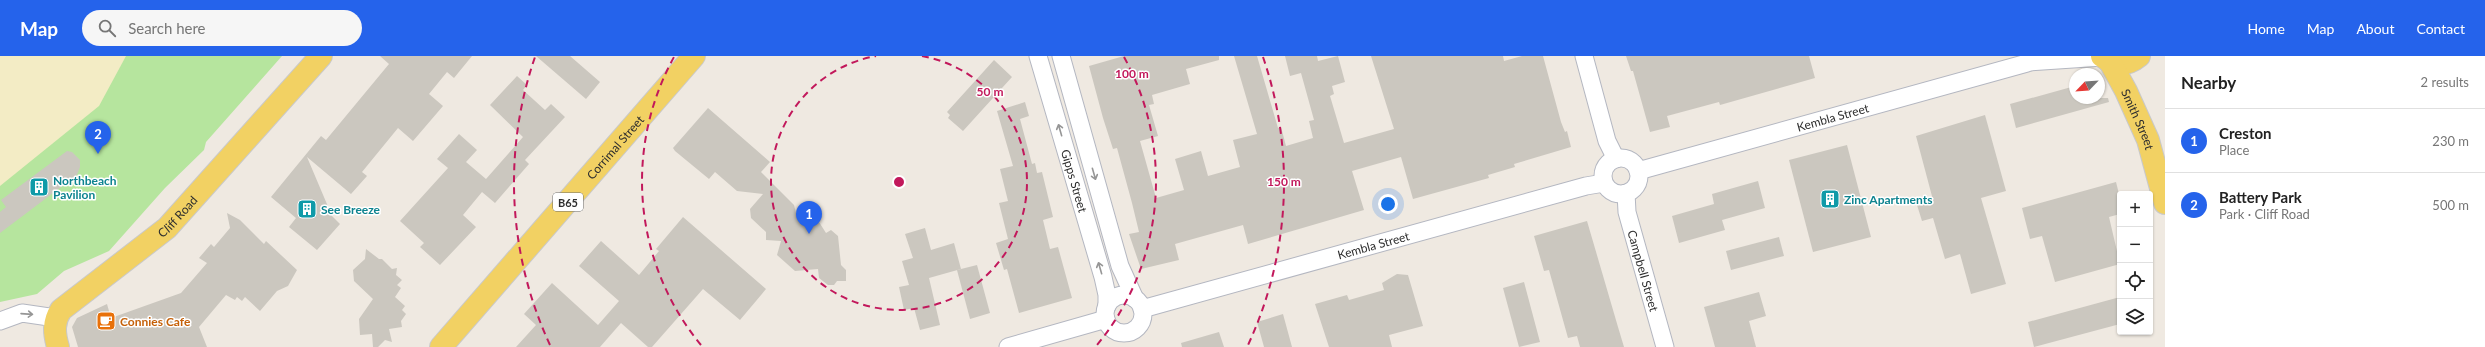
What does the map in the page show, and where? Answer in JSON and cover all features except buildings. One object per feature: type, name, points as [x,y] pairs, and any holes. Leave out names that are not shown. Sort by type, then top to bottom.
[{"type":"main road","name":"Cliff Road","points":[[56,318],[69,302],[166,228],[321,56]]},
{"type":"main road","name":"Corrimal Street","points":[[441,347],[694,56]]},
{"type":"main road","points":[[2105,58],[2125,64],[2139,56]]},
{"type":"main road","name":"Smith Street","points":[[2105,58],[2126,91],[2148,140],[2165,203]]},
{"type":"main road","points":[[56,318],[54,329],[58,347]]},
{"type":"street","name":"Gipps Street","points":[[1038,56],[1103,278],[1113,326]]},
{"type":"street","name":"Gipps Street","points":[[1061,56],[1120,266],[1139,304]]},
{"type":"street","points":[[1584,56],[1607,141],[1616,159]]},
{"type":"street","name":"Kembla Street","points":[[1638,171],[2034,59],[2105,58]]},
{"type":"street","points":[[1616,159],[1630,161],[1638,171],[1637,183],[1626,193],[1611,191],[1604,183],[1603,178],[1605,167],[1616,159]]},
{"type":"street","name":"Kembla Street","points":[[1139,304],[1586,186],[1604,183]]},
{"type":"street","name":"Campbell Street","points":[[1626,193],[1627,212],[1665,347]]},
{"type":"street","points":[[1008,347],[1113,326],[1126,333],[1138,328],[1141,322],[1139,304],[1124,295],[1118,296],[1113,326]]},
{"type":"street","points":[[0,321],[22,313],[56,318]]},
{"type":"green space","points":[[0,56],[282,56],[206,142],[204,150],[165,188],[109,251],[64,271],[37,294],[0,302]]},
{"type":"sand","points":[[0,56],[126,56],[99,106],[0,186]]},
{"type":"place","name":"Battery Park","points":[[98,154]]},
{"type":"place","name":"Northbeach Pavilion","points":[[39,187]]},
{"type":"place","name":"Zinc Apartments","points":[[1830,199]]},
{"type":"place","name":"See Breeze","points":[[307,209]]},
{"type":"place","name":"Creston","points":[[809,234]]},
{"type":"place","name":"Connies Cafe","points":[[106,321]]}]
